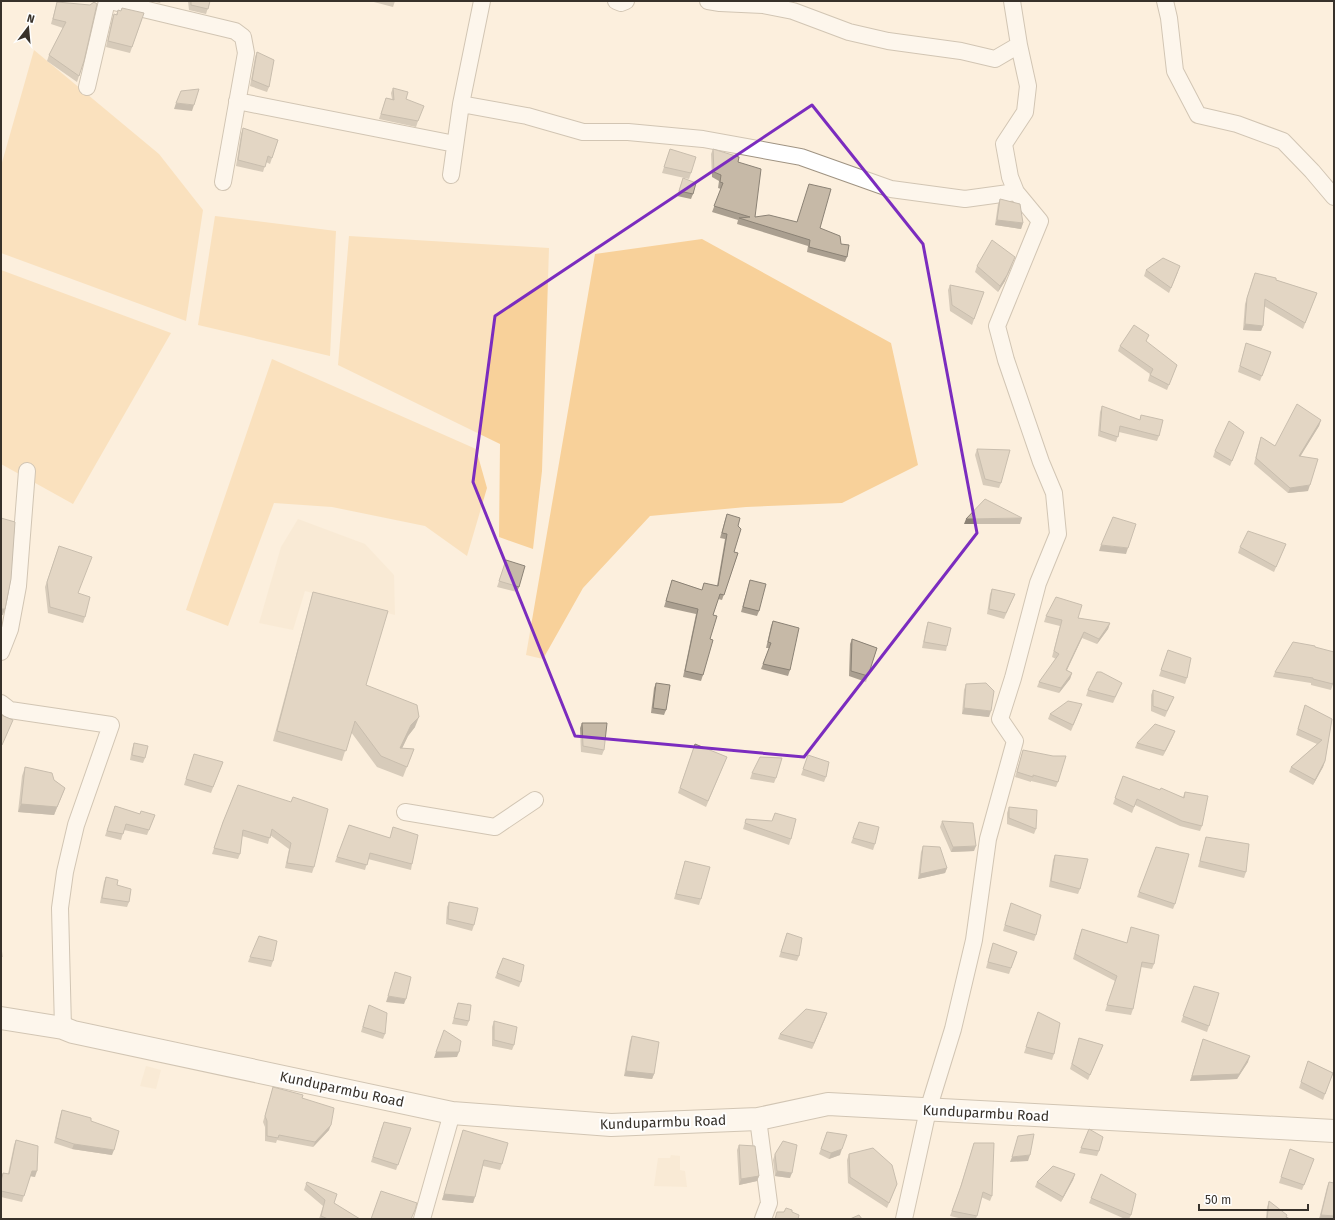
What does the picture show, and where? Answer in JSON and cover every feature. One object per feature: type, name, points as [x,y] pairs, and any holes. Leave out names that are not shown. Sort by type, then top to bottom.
[{"type":"main road","name":"Kunduparmbu Road","points":[[1,1018],[62,1028],[87,1035],[452,1113],[611,1125],[758,1119],[828,1104],[1334,1131]]},
{"type":"street","points":[[87,87],[107,1]]},
{"type":"street","points":[[110,1],[235,31],[243,37],[246,53],[223,182]]},
{"type":"street","points":[[451,175],[461,104],[482,1]]},
{"type":"street","points":[[616,1],[626,1]]},
{"type":"street","points":[[708,1],[763,5],[793,11],[849,32],[888,41],[961,51],[995,59],[1019,45]]},
{"type":"street","points":[[904,1219],[928,1110],[955,1022],[974,940],[988,839],[1015,741],[1000,719],[1013,678],[1038,582],[1058,534],[1054,493],[1041,462],[1008,367],[997,326],[1040,221],[1016,192],[1010,177],[1004,144],[1025,112],[1028,86],[1019,45],[1012,1]]},
{"type":"street","points":[[1165,1],[1175,70],[1198,114],[1237,124],[1283,141],[1312,171],[1334,197]]},
{"type":"street","points":[[237,101],[455,144]]},
{"type":"street","points":[[461,104],[527,116],[583,132],[628,132],[703,139],[800,158],[891,189],[965,198],[1016,192]]},
{"type":"street","points":[[1,652],[10,629],[18,586],[27,471]]},
{"type":"street","points":[[1,703],[10,710],[111,725],[76,826],[65,872],[60,908],[62,1028]]},
{"type":"street","points":[[405,812],[495,827],[536,800]]},
{"type":"street","points":[[422,1219],[452,1113]]},
{"type":"street","points":[[758,1119],[769,1203],[763,1219]]},
{"type":"highlighted area","points":[[812,105],[923,244],[977,533],[804,757],[575,736],[473,482],[495,316]]},
{"type":"shaded area","points":[[34,50],[159,154],[203,210],[186,321],[1,253],[1,166]]},
{"type":"shaded area","points":[[215,216],[336,231],[330,356],[198,325]]},
{"type":"shaded area","points":[[349,236],[549,248],[542,471],[533,549],[499,537],[500,444],[338,365]]},
{"type":"shaded area","points":[[702,239],[891,343],[918,465],[842,503],[746,507],[650,516],[583,588],[543,659],[526,655],[595,254]]},
{"type":"shaded area","points":[[1,270],[171,333],[73,504],[1,464]]},
{"type":"shaded area","points":[[272,359],[476,449],[487,488],[467,556],[425,526],[332,507],[274,503],[228,626],[186,610]]},
{"type":"shaded area","points":[[298,519],[365,544],[394,575],[395,615],[305,591],[293,630],[259,623],[281,547]]},
{"type":"shaded area","points":[[146,1066],[161,1070],[156,1089],[140,1086]]},
{"type":"shaded area","points":[[671,1155],[680,1156],[680,1170],[685,1171],[687,1187],[654,1186],[658,1158],[670,1158]]},
{"type":"building","points":[[191,1],[210,1],[208,9],[191,5]]},
{"type":"building","points":[[57,2],[90,5],[94,2],[97,4],[84,61],[79,76],[49,55],[66,22],[53,19]]},
{"type":"building","points":[[122,8],[144,13],[132,47],[108,41],[114,14],[117,15],[118,10],[121,11]]},
{"type":"building","points":[[257,52],[274,60],[269,87],[252,80]]},
{"type":"building","points":[[393,88],[408,92],[406,99],[424,106],[418,121],[381,114],[386,98],[394,100]]},
{"type":"building","points":[[199,89],[194,105],[176,103],[181,91]]},
{"type":"building","points":[[243,128],[278,140],[272,158],[268,156],[265,167],[238,160]]},
{"type":"building","points":[[670,149],[696,157],[691,173],[664,167]]},
{"type":"building","points":[[713,149],[739,157],[738,162],[761,169],[755,217],[769,215],[797,222],[809,184],[831,189],[820,228],[840,236],[841,244],[849,245],[847,257],[809,247],[810,240],[739,218],[750,217],[714,206],[723,183],[720,182],[721,175],[714,172]]},
{"type":"building","points":[[683,178],[696,183],[693,194],[679,191]]},
{"type":"building","points":[[1000,199],[1020,204],[1023,223],[997,220]]},
{"type":"building","points":[[992,240],[1015,257],[1000,286],[977,266]]},
{"type":"building","points":[[1163,258],[1180,266],[1171,288],[1146,270]]},
{"type":"building","points":[[1255,273],[1276,278],[1276,280],[1317,293],[1305,323],[1265,299],[1263,326],[1245,324],[1247,298]]},
{"type":"building","points":[[950,285],[984,292],[974,319],[952,305]]},
{"type":"building","points":[[1134,325],[1149,335],[1146,341],[1177,365],[1169,385],[1150,375],[1153,369],[1120,346]]},
{"type":"building","points":[[1246,343],[1271,352],[1262,376],[1240,366]]},
{"type":"building","points":[[1297,404],[1321,420],[1299,456],[1318,459],[1310,485],[1290,488],[1256,458],[1261,437],[1275,446]]},
{"type":"building","points":[[1102,406],[1140,420],[1141,415],[1163,420],[1159,436],[1120,426],[1118,437],[1100,431]]},
{"type":"building","points":[[1229,421],[1244,432],[1232,461],[1215,451]]},
{"type":"building","points":[[977,449],[1010,450],[1001,483],[985,479]]},
{"type":"building","points":[[985,499],[1022,518],[966,519]]},
{"type":"building","points":[[727,514],[740,518],[738,526],[741,529],[734,552],[738,553],[724,595],[720,594],[713,615],[717,616],[710,639],[713,640],[703,675],[685,671],[698,609],[666,601],[672,580],[702,590],[704,583],[718,586],[727,534],[722,533]]},
{"type":"building","points":[[1113,517],[1136,524],[1128,548],[1101,545]]},
{"type":"building","points":[[1,518],[15,522],[11,579],[5,609],[1,609]]},
{"type":"building","points":[[1248,531],[1286,544],[1276,567],[1240,547]]},
{"type":"building","points":[[59,546],[92,557],[78,593],[90,597],[85,617],[50,607],[47,582]]},
{"type":"building","points":[[506,560],[525,566],[519,587],[499,581]]},
{"type":"building","points":[[750,580],[766,584],[759,611],[743,607]]},
{"type":"building","points":[[992,589],[1015,594],[1006,613],[989,609]]},
{"type":"building","points":[[313,592],[388,611],[366,685],[417,705],[419,717],[411,725],[400,748],[414,749],[407,767],[381,756],[355,721],[346,751],[277,731]]},
{"type":"building","points":[[1056,597],[1082,605],[1078,618],[1110,623],[1099,639],[1084,632],[1066,670],[1072,673],[1061,688],[1039,682],[1059,654],[1054,651],[1062,620],[1046,616]]},
{"type":"building","points":[[773,621],[799,628],[790,670],[763,664],[771,643],[768,642]]},
{"type":"building","points":[[928,622],[951,628],[947,646],[924,642]]},
{"type":"building","points":[[852,639],[877,648],[868,676],[851,671]]},
{"type":"building","points":[[1293,642],[1315,646],[1334,652],[1333,684],[1313,678],[1275,672]]},
{"type":"building","points":[[1168,650],[1191,658],[1187,678],[1161,670]]},
{"type":"building","points":[[1097,672],[1101,672],[1122,683],[1115,697],[1088,690]]},
{"type":"building","points":[[656,683],[670,685],[666,710],[653,708]]},
{"type":"building","points":[[986,683],[994,691],[991,711],[964,708],[966,684]]},
{"type":"building","points":[[1153,690],[1174,697],[1167,711],[1153,706]]},
{"type":"building","points":[[1068,701],[1082,704],[1073,725],[1050,714]]},
{"type":"building","points":[[1305,705],[1332,719],[1325,761],[1315,780],[1291,767],[1322,740],[1298,729]]},
{"type":"building","points":[[1,715],[13,720],[2,745],[1,745]]},
{"type":"building","points":[[582,723],[607,723],[604,750],[583,746]]},
{"type":"building","points":[[1155,724],[1175,731],[1165,751],[1137,743]]},
{"type":"building","points":[[134,743],[148,746],[145,758],[132,755]]},
{"type":"building","points":[[695,744],[727,757],[708,801],[680,788]]},
{"type":"building","points":[[1023,750],[1053,756],[1066,756],[1058,782],[1017,772]]},
{"type":"building","points":[[194,754],[223,762],[213,787],[186,779]]},
{"type":"building","points":[[808,755],[829,762],[826,777],[803,769]]},
{"type":"building","points":[[760,757],[782,758],[776,778],[752,773]]},
{"type":"building","points":[[25,767],[52,773],[54,780],[65,788],[57,807],[21,804]]},
{"type":"building","points":[[1123,776],[1160,790],[1161,788],[1184,798],[1185,792],[1208,796],[1202,826],[1182,821],[1137,799],[1134,807],[1115,798]]},
{"type":"building","points":[[238,785],[291,802],[293,797],[328,809],[314,867],[287,863],[291,843],[272,829],[270,838],[243,830],[240,854],[214,848]]},
{"type":"building","points":[[115,806],[140,814],[141,811],[155,815],[149,830],[126,824],[123,834],[107,831]]},
{"type":"building","points":[[1009,807],[1037,810],[1036,829],[1009,818]]},
{"type":"building","points":[[775,813],[796,819],[791,839],[745,823],[746,819],[772,821]]},
{"type":"building","points":[[942,821],[973,823],[976,846],[953,847]]},
{"type":"building","points":[[859,822],[879,827],[875,844],[853,838]]},
{"type":"building","points":[[349,825],[390,838],[393,827],[418,835],[412,864],[370,853],[367,865],[337,857]]},
{"type":"building","points":[[1206,837],[1249,844],[1246,872],[1200,861]]},
{"type":"building","points":[[923,846],[940,847],[947,868],[920,874]]},
{"type":"building","points":[[1156,847],[1189,854],[1175,904],[1139,892]]},
{"type":"building","points":[[1055,855],[1088,859],[1080,889],[1051,881]]},
{"type":"building","points":[[685,861],[710,867],[701,899],[676,894]]},
{"type":"building","points":[[106,877],[118,880],[117,885],[131,889],[129,902],[102,898]]},
{"type":"building","points":[[449,902],[478,908],[474,925],[448,919]]},
{"type":"building","points":[[1011,903],[1041,915],[1036,935],[1005,925]]},
{"type":"building","points":[[1131,927],[1159,935],[1154,964],[1142,962],[1133,1009],[1107,1005],[1117,976],[1075,954],[1082,929],[1127,943]]},
{"type":"building","points":[[787,933],[802,938],[799,956],[781,952]]},
{"type":"building","points":[[259,936],[277,941],[273,961],[250,957]]},
{"type":"building","points":[[993,943],[1017,952],[1011,968],[988,962]]},
{"type":"building","points":[[503,958],[524,965],[521,982],[497,973]]},
{"type":"building","points":[[395,972],[411,977],[406,999],[388,996]]},
{"type":"building","points":[[1194,986],[1219,993],[1209,1026],[1183,1016]]},
{"type":"building","points":[[458,1003],[471,1005],[469,1021],[454,1018]]},
{"type":"building","points":[[369,1005],[387,1013],[385,1034],[363,1027]]},
{"type":"building","points":[[806,1009],[827,1013],[814,1043],[780,1034]]},
{"type":"building","points":[[1038,1012],[1060,1023],[1054,1054],[1026,1047]]},
{"type":"building","points":[[494,1021],[517,1027],[514,1045],[494,1040]]},
{"type":"building","points":[[444,1030],[461,1041],[459,1052],[436,1052]]},
{"type":"building","points":[[632,1036],[659,1042],[654,1074],[626,1071]]},
{"type":"building","points":[[1079,1038],[1103,1045],[1090,1075],[1072,1064]]},
{"type":"building","points":[[1203,1039],[1250,1056],[1239,1074],[1192,1076]]},
{"type":"building","points":[[1308,1061],[1333,1073],[1325,1094],[1301,1082]]},
{"type":"building","points":[[273,1087],[303,1095],[302,1098],[334,1108],[331,1125],[315,1142],[279,1135],[278,1138],[267,1136],[267,1121],[265,1116]]},
{"type":"building","points":[[62,1110],[91,1118],[91,1121],[119,1131],[114,1150],[74,1144],[56,1138]]},
{"type":"building","points":[[384,1122],[411,1128],[398,1165],[373,1157]]},
{"type":"building","points":[[1089,1129],[1103,1137],[1099,1151],[1081,1148]]},
{"type":"building","points":[[463,1130],[508,1143],[502,1164],[484,1160],[475,1197],[444,1194]]},
{"type":"building","points":[[827,1132],[847,1135],[842,1149],[831,1153],[821,1149]]},
{"type":"building","points":[[1034,1134],[1030,1155],[1012,1157],[1018,1136]]},
{"type":"building","points":[[16,1140],[38,1146],[37,1171],[32,1171],[24,1196],[1,1191],[3,1173],[9,1174]]},
{"type":"building","points":[[783,1141],[797,1145],[792,1173],[777,1171],[775,1154]]},
{"type":"building","points":[[974,1143],[994,1143],[992,1196],[983,1192],[977,1216],[952,1211]]},
{"type":"building","points":[[739,1145],[755,1146],[759,1176],[741,1179]]},
{"type":"building","points":[[873,1148],[892,1165],[897,1184],[889,1203],[850,1177],[849,1154]]},
{"type":"building","points":[[1290,1149],[1314,1159],[1304,1185],[1281,1177]]},
{"type":"building","points":[[1053,1166],[1075,1174],[1063,1197],[1037,1182]]},
{"type":"building","points":[[1101,1174],[1136,1194],[1131,1215],[1091,1198]]},
{"type":"building","points":[[307,1182],[337,1194],[334,1203],[360,1219],[328,1219],[321,1216],[325,1200],[306,1184]]},
{"type":"building","points":[[1329,1182],[1334,1183],[1334,1216],[1321,1215]]},
{"type":"building","points":[[381,1191],[417,1203],[411,1219],[371,1219]]},
{"type":"building","points":[[1269,1201],[1287,1215],[1286,1217],[1290,1219],[1267,1219]]},
{"type":"building","points":[[786,1208],[799,1215],[798,1219],[775,1219],[777,1212],[784,1212]]},
{"type":"building","points":[[859,1215],[862,1219],[850,1219]]}]
